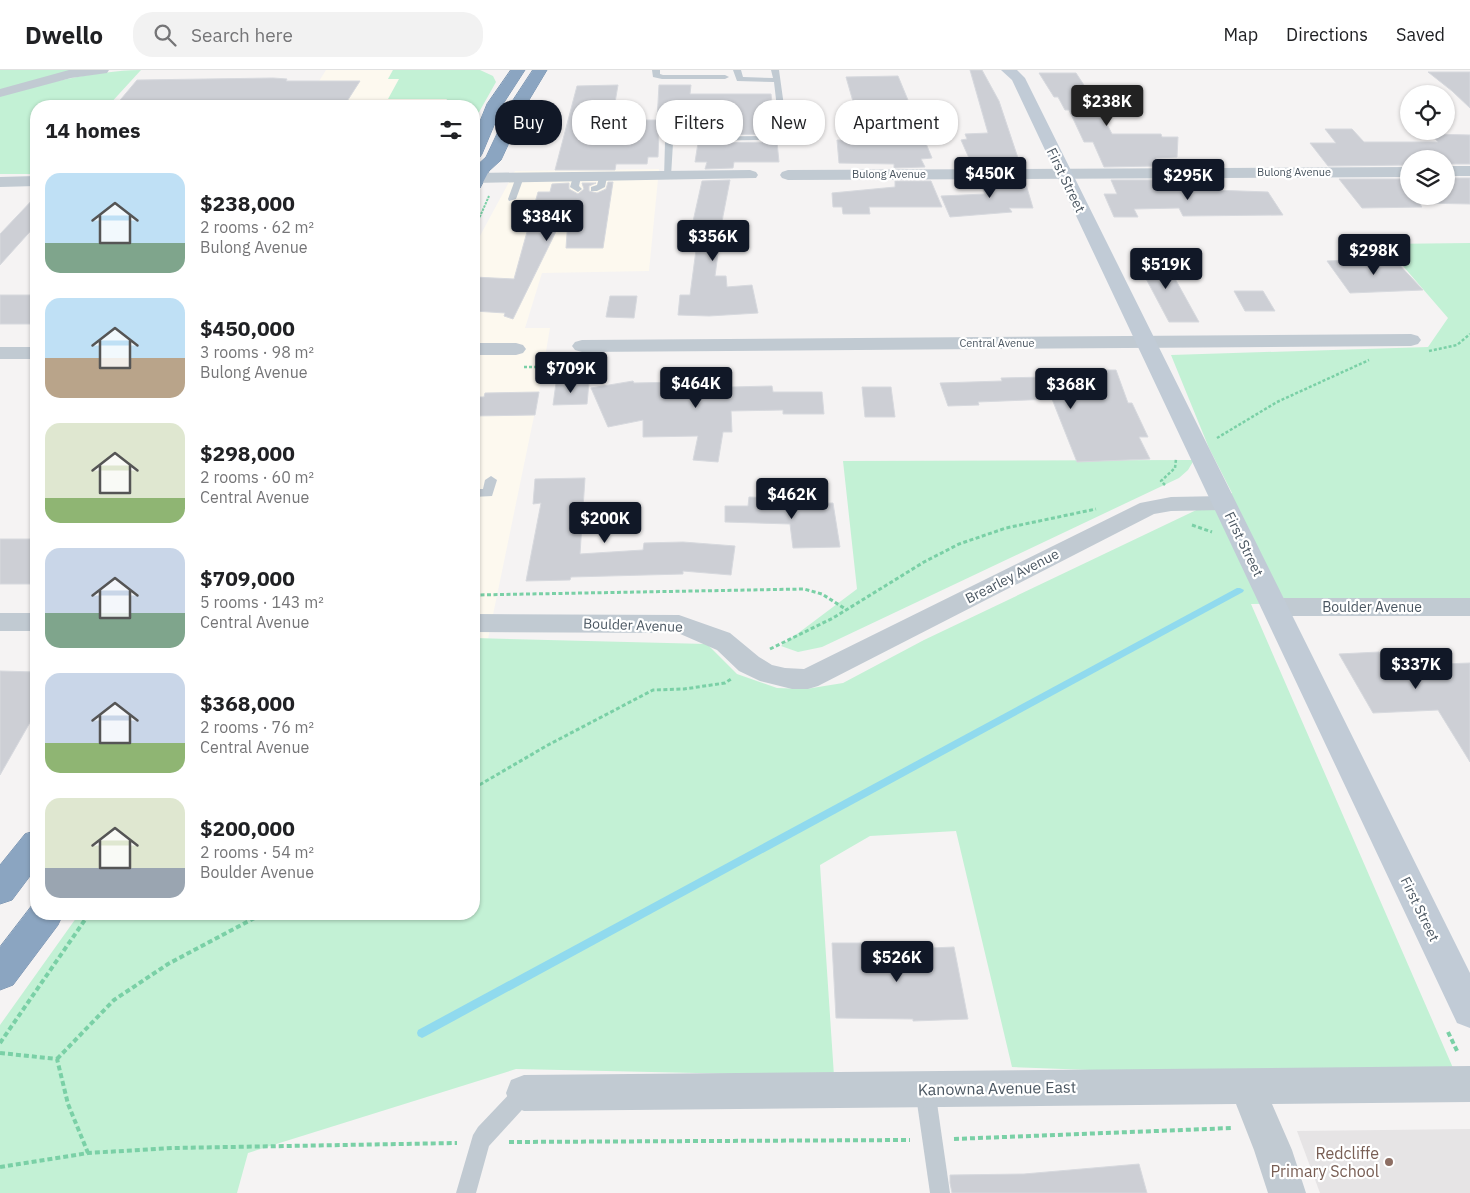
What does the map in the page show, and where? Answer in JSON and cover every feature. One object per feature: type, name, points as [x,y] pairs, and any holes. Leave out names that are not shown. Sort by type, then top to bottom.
[{"type":"highway","points":[[480,156],[495,104],[518,70]]},
{"type":"highway","points":[[480,168],[493,160],[521,100],[540,70]]},
{"type":"highway","points":[[0,890],[30,852]]},
{"type":"highway","points":[[0,974],[41,920]]},
{"type":"street","points":[[0,93],[70,74],[102,70]]},
{"type":"street","name":"First Street","points":[[1015,73],[1470,1010]]},
{"type":"street","points":[[480,171],[578,183],[598,183],[667,176],[750,174]]},
{"type":"street","points":[[1455,171],[1470,171]]},
{"type":"street","name":"Bulong Avenue","points":[[788,175],[1400,172]]},
{"type":"street","points":[[0,182],[30,181]]},
{"type":"street","name":"Central Avenue","points":[[582,346],[1145,341],[1419,346]]},
{"type":"street","points":[[480,349],[516,348]]},
{"type":"street","points":[[0,353],[30,353]]},
{"type":"street","name":"Brearley Avenue","points":[[808,679],[1148,508],[1181,503],[1224,504]]},
{"type":"street","name":"Boulder Avenue","points":[[1274,607],[1470,607]]},
{"type":"street","points":[[0,622],[30,622]]},
{"type":"street","name":"Boulder Avenue","points":[[480,623],[679,624],[702,630],[727,644],[750,664],[771,675],[791,680],[808,679]]},
{"type":"street","name":"Kanowna Avenue East","points":[[524,1093],[1470,1084]]},
{"type":"street","points":[[1246,1086],[1287,1193]]},
{"type":"lane","points":[[656,70],[656,75],[662,77],[725,77]]},
{"type":"lane","points":[[738,70],[739,78],[744,80],[777,80]]},
{"type":"lane","points":[[667,176],[669,142],[673,139],[776,138],[784,135],[775,70]]},
{"type":"lane","points":[[512,199],[520,177]]},
{"type":"lane","points":[[480,493],[488,493],[491,480]]},
{"type":"lane","points":[[925,1088],[940,1193]]},
{"type":"lane","points":[[466,1193],[480,1142],[485,1134],[524,1093]]},
{"type":"path","points":[[1419,346],[1455,347],[1466,340],[1470,334]]},
{"type":"path","points":[[1154,486],[1175,468],[1176,458],[1252,419],[1277,402],[1373,359]]},
{"type":"path","points":[[1161,481],[1181,503],[1180,523],[1196,525],[1212,532],[1218,539]]},
{"type":"path","points":[[480,785],[548,745],[653,690],[684,689],[725,683],[771,649],[846,610],[903,573],[976,537],[1019,524],[1100,508]]},
{"type":"path","points":[[480,595],[804,589],[822,594],[846,610]]},
{"type":"path","points":[[0,1043],[85,920]]},
{"type":"path","points":[[57,1059],[114,1000],[168,964],[251,920]]},
{"type":"path","points":[[0,1053],[57,1059]]},
{"type":"path","points":[[57,1059],[68,1104],[88,1153]]},
{"type":"path","points":[[0,1167],[88,1153],[173,1148],[480,1142],[932,1140],[1263,1127]]},
{"type":"shaded area","points":[[326,70],[393,70],[388,79],[399,79],[389,98],[447,99],[447,100],[307,100]]},
{"type":"shaded area","points":[[659,169],[649,271],[542,273],[525,328],[550,328],[539,392],[488,639],[480,638],[480,236],[515,171]]},
{"type":"shaded area","name":"Redcliffe Primary School","points":[[1470,1129],[1470,1193],[1320,1193],[1297,1131]]},
{"type":"green space","points":[[0,70],[79,70],[0,90]]},
{"type":"green space","points":[[141,70],[114,100],[30,100],[30,174],[0,174],[0,96],[87,75]]},
{"type":"green space","points":[[393,70],[480,70],[493,76],[496,82],[480,110],[480,100],[388,99],[399,79],[388,79]]},
{"type":"green space","points":[[1470,243],[1470,601],[1251,604],[1460,1084],[1012,1067],[956,831],[870,836],[820,865],[834,1076],[516,1069],[248,1153],[237,1193],[0,1193],[0,1025],[75,920],[480,920],[480,638],[707,644],[737,674],[777,688],[806,689],[843,683],[924,640],[1232,493],[1209,448],[1171,355],[1428,347],[1448,318],[1384,244]]},
{"type":"green space","points":[[1194,460],[1188,470],[1179,478],[822,647],[798,652],[781,646],[857,589],[843,461]]},
{"type":"building","points":[[970,70],[982,70],[999,101],[1021,167],[973,167],[961,140],[967,139],[965,134],[988,133]]},
{"type":"building","points":[[1428,72],[1470,72],[1470,108],[1455,94],[1455,85],[1444,85]]},
{"type":"building","points":[[1039,73],[1076,73],[1097,105],[1112,134],[1161,134],[1162,137],[1178,137],[1177,157],[1156,158],[1156,166],[1104,167],[1093,142],[1084,142],[1069,110],[1065,110],[1058,97],[1054,97]]},
{"type":"building","points":[[898,76],[908,100],[853,100],[846,77]]},
{"type":"building","points":[[273,78],[287,79],[286,81],[360,81],[348,100],[120,100],[137,80]]},
{"type":"building","points":[[618,85],[615,100],[573,100],[577,86]]},
{"type":"building","points":[[659,85],[691,85],[690,94],[771,94],[772,100],[753,100],[753,134],[743,134],[743,100],[658,100]]},
{"type":"building","points":[[572,105],[572,145],[646,145],[646,120],[656,120],[658,157],[648,157],[647,164],[616,164],[615,170],[555,170]]},
{"type":"building","points":[[1325,129],[1352,129],[1364,142],[1438,142],[1436,140],[1455,140],[1455,135],[1470,135],[1470,164],[1455,164],[1455,150],[1400,150],[1400,165],[1328,166],[1310,143],[1336,143]]},
{"type":"building","points":[[743,142],[753,142],[753,145],[777,145],[779,162],[734,162],[733,168],[705,169],[707,162],[695,162],[698,145],[743,145]]},
{"type":"building","points":[[837,145],[927,145],[932,158],[921,159],[925,167],[894,168],[894,164],[839,163]]},
{"type":"building","points":[[1455,178],[1470,178],[1470,204],[1455,204]]},
{"type":"building","points":[[1339,179],[1400,179],[1400,205],[1420,205],[1422,207],[1362,208]]},
{"type":"building","points":[[730,180],[715,276],[726,276],[727,287],[752,285],[758,313],[709,316],[678,315],[680,295],[690,295],[698,235],[690,235],[702,181]]},
{"type":"building","points":[[1111,180],[1156,180],[1156,188],[1268,192],[1283,215],[1183,216],[1179,208],[1134,209],[1138,217],[1114,217],[1104,194],[1117,194]]},
{"type":"building","points":[[895,181],[931,181],[942,207],[869,207],[870,214],[843,214],[842,207],[833,207],[832,193],[895,187]]},
{"type":"building","points":[[979,181],[1025,181],[1033,208],[1009,208],[1012,212],[950,217],[941,196],[985,194]]},
{"type":"building","points":[[608,182],[613,182],[603,248],[566,248],[569,205],[513,319],[504,316],[505,313],[480,311],[480,277],[514,279],[538,192],[550,192],[552,184],[569,183],[569,189],[578,194],[584,189],[582,183],[596,183],[589,186],[589,191],[597,193],[606,189]]},
{"type":"building","points":[[30,202],[30,232],[0,265],[0,234]]},
{"type":"building","points":[[1134,256],[1163,257],[1199,322],[1169,322]]},
{"type":"building","points":[[1393,258],[1423,290],[1350,293],[1327,261]]},
{"type":"building","points":[[1234,291],[1263,291],[1275,311],[1245,311]]},
{"type":"building","points":[[0,295],[30,295],[30,324],[0,324]]},
{"type":"building","points":[[610,296],[637,296],[634,318],[606,317]]},
{"type":"building","points":[[1088,370],[1116,370],[1128,403],[1132,403],[1148,437],[1139,437],[1150,459],[1077,462],[1052,399],[978,402],[979,405],[948,406],[940,383],[1002,381],[1001,378],[1090,376]]},
{"type":"building","points":[[633,381],[634,383],[730,381],[731,387],[772,386],[773,392],[822,392],[824,414],[783,414],[783,410],[731,411],[732,432],[723,432],[718,462],[693,460],[698,436],[643,437],[643,420],[608,427],[591,388]]},
{"type":"building","points":[[589,382],[587,404],[553,405],[556,383]]},
{"type":"building","points":[[862,387],[891,387],[895,417],[865,417]]},
{"type":"building","points":[[539,392],[535,415],[480,416],[480,397],[484,397],[485,393]]},
{"type":"building","points":[[585,478],[580,554],[643,550],[644,543],[683,542],[735,546],[731,575],[683,571],[683,574],[571,577],[570,580],[526,581],[541,503],[533,504],[535,479]]},
{"type":"building","points":[[749,497],[778,498],[778,505],[833,503],[840,547],[793,548],[790,524],[725,522],[725,506],[748,506]]},
{"type":"building","points":[[0,539],[30,539],[30,584],[0,584]]},
{"type":"building","points":[[1379,652],[1387,666],[1470,663],[1470,762],[1438,710],[1373,713],[1339,654]]},
{"type":"building","points":[[0,671],[30,672],[30,722],[0,775]]},
{"type":"building","points":[[832,943],[886,943],[887,950],[954,947],[968,1019],[913,1021],[913,1019],[836,1018]]},
{"type":"building","points":[[1139,1164],[1147,1193],[952,1193],[950,1183],[950,1175],[1024,1174]]},
{"type":"waterway","points":[[422,1033],[1240,590]]},
{"type":"place","name":"Redcliffe Primary School","points":[[1389,1162]]}]
